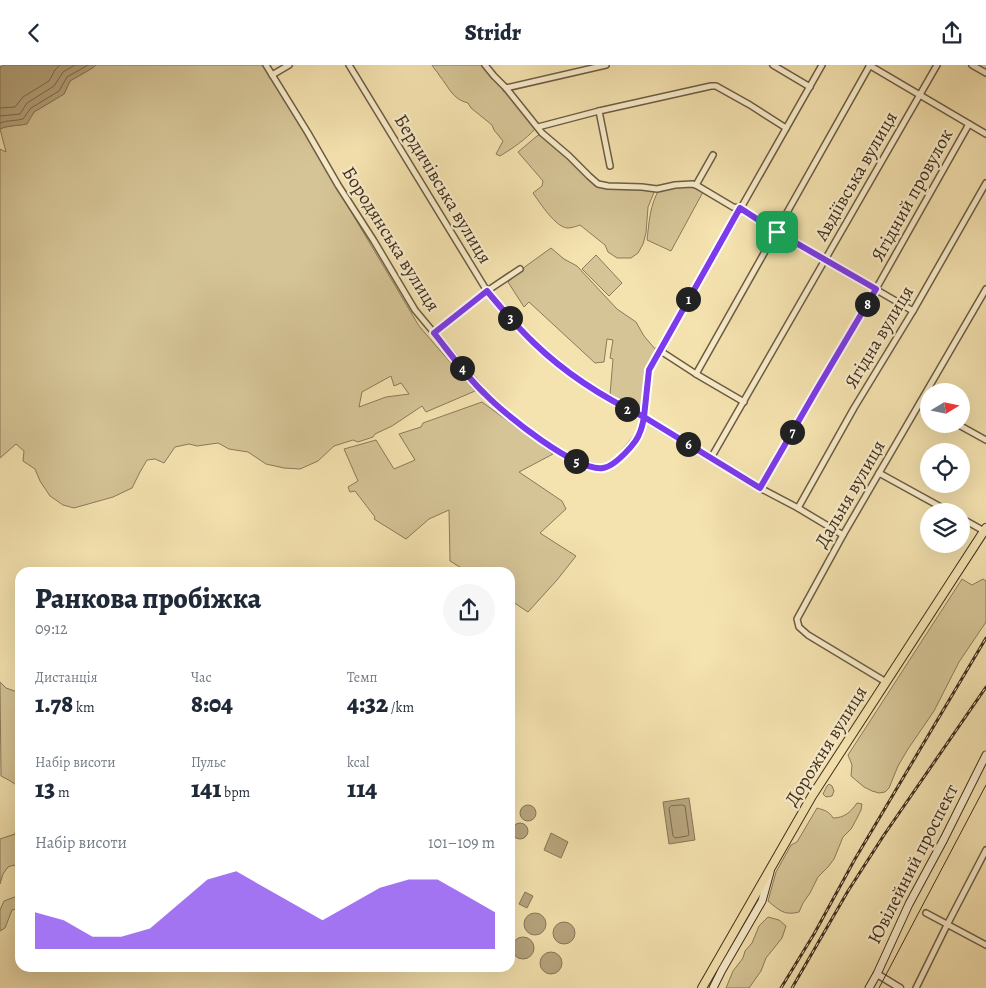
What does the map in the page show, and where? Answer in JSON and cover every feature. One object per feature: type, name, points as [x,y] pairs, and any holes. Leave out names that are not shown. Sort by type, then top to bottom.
[{"type":"main road","name":"Дорожня вулиця","points":[[702,988],[812,796],[985,529]]},
{"type":"main road","name":"Ювілейний проспект","points":[[869,988],[909,904],[986,755]]},
{"type":"main road","points":[[713,988],[762,901],[772,865]]},
{"type":"street","name":"Бородянська вулиця","points":[[266,65],[415,310],[485,394],[511,417],[545,443],[575,461],[599,469],[614,464],[640,434],[644,417],[649,370],[822,65]]},
{"type":"street","points":[[272,75],[289,65]]},
{"type":"street","name":"Бердичівська вулиця","points":[[349,65],[487,291],[528,337],[559,365],[618,405],[644,417],[760,488],[843,535]]},
{"type":"street","points":[[485,65],[542,133],[598,183],[608,186],[658,189],[675,185],[696,185],[733,207],[740,208],[777,232],[913,311]]},
{"type":"street","points":[[506,88],[606,65]]},
{"type":"street","points":[[773,65],[810,87]]},
{"type":"street","points":[[696,374],[870,65],[986,134]]},
{"type":"street","name":"Авдіївська вулиця","points":[[712,458],[937,65]]},
{"type":"street","points":[[972,65],[986,73]]},
{"type":"street","points":[[538,127],[599,111],[716,86],[786,128]]},
{"type":"street","points":[[599,111],[610,166]]},
{"type":"street","name":"Ягідний провулок","points":[[760,488],[876,289],[969,124]]},
{"type":"street","points":[[696,185],[713,155]]},
{"type":"street","name":"Ягідна вулиця","points":[[798,508],[854,407],[913,311],[986,183]]},
{"type":"street","points":[[434,333],[487,291],[520,269]]},
{"type":"street","name":"Дальня вулиця","points":[[932,383],[986,289]]},
{"type":"street","points":[[659,350],[744,402]]},
{"type":"street","name":"Дальня вулиця","points":[[886,682],[808,635],[799,627],[797,619],[843,535],[920,403]]},
{"type":"street","points":[[970,431],[986,440]]},
{"type":"street","points":[[879,473],[933,503]]},
{"type":"street","points":[[970,523],[985,529]]},
{"type":"street","points":[[916,988],[947,925],[984,860],[986,850]]},
{"type":"street","points":[[926,913],[986,945]]},
{"type":"street","points":[[877,974],[900,988]]},
{"type":"shaded area","points":[[96,65],[264,65],[419,326],[475,391],[426,412],[422,406],[373,437],[358,442],[353,440],[334,446],[318,461],[300,469],[266,464],[248,452],[229,449],[218,443],[197,446],[189,444],[175,447],[164,463],[155,459],[147,460],[132,488],[113,497],[74,508],[63,505],[50,496],[35,469],[23,461],[24,451],[16,444],[0,458],[0,149],[6,152],[0,129],[26,124],[34,112],[64,94],[70,81]],"holes":[[[391,376],[394,386],[401,383],[409,394],[386,397],[359,407],[362,392]]]},
{"type":"shaded area","points":[[432,65],[484,65],[536,128],[510,150],[500,156],[496,154],[503,141],[492,125],[471,108],[468,103],[454,96]]},
{"type":"shaded area","points":[[541,134],[594,183],[655,190],[648,207],[646,233],[638,253],[631,258],[617,258],[608,252],[605,245],[580,225],[570,228],[563,227],[549,214],[533,193],[542,186],[543,181],[518,152]]},
{"type":"shaded area","points":[[685,186],[695,187],[703,192],[671,251],[647,240],[650,214],[659,190]]},
{"type":"shaded area","points":[[551,248],[564,259],[577,266],[617,309],[636,322],[644,336],[656,350],[647,370],[643,406],[639,410],[628,406],[610,395],[613,359],[610,358],[613,340],[607,339],[604,362],[595,363],[529,302],[524,307],[508,282]]},
{"type":"shaded area","points":[[596,255],[622,283],[609,296],[582,269]]},
{"type":"shaded area","points":[[482,402],[553,454],[519,472],[562,501],[566,509],[540,533],[576,556],[528,612],[515,603],[515,567],[460,567],[450,561],[449,510],[429,519],[406,539],[374,519],[375,517],[355,491],[350,492],[348,487],[358,481],[344,449],[376,440],[394,469],[415,460],[399,434],[421,427],[423,423]]},
{"type":"shaded area","points":[[962,579],[972,585],[983,579],[986,581],[986,622],[959,662],[934,711],[898,766],[889,788],[885,792],[872,791],[851,776],[852,765],[848,755]]},
{"type":"shaded area","points":[[0,682],[6,688],[15,691],[15,784],[1,776]]},
{"type":"shaded area","points":[[829,784],[834,791],[832,796],[826,797],[823,794]]},
{"type":"shaded area","points":[[857,803],[862,804],[856,820],[843,837],[834,859],[818,877],[799,912],[786,913],[768,901],[776,872],[791,845],[797,842],[817,808],[828,812],[833,818],[837,818],[847,814]]},
{"type":"shaded area","points":[[15,834],[15,866],[8,867],[3,874],[0,884],[0,839]]},
{"type":"shaded area","points":[[15,897],[15,909],[12,910],[5,928],[0,931],[0,910],[4,901]]},
{"type":"shaded area","points":[[768,917],[779,920],[786,926],[782,938],[766,958],[761,971],[749,988],[726,988],[733,971],[752,943],[759,926]]},
{"type":"water","points":[[4,65],[96,65],[70,81],[64,94],[34,112],[27,124],[0,129],[0,67]]},
{"type":"water","points":[[689,798],[695,840],[669,844],[663,802]]},
{"type":"water","points":[[528,805],[536,813],[528,821],[520,813]]},
{"type":"water","points":[[517,824],[523,824],[527,828],[527,834],[523,838],[520,839],[515,836],[515,826]]},
{"type":"water","points":[[551,833],[568,842],[561,858],[544,850]]},
{"type":"water","points":[[525,892],[533,896],[527,908],[519,904]]},
{"type":"water","points":[[535,913],[543,916],[546,924],[543,932],[535,935],[527,932],[524,924],[527,916]]},
{"type":"water","points":[[564,922],[572,925],[575,933],[572,941],[564,944],[556,941],[553,933],[556,925]]},
{"type":"water","points":[[523,937],[531,940],[534,948],[531,956],[523,959],[515,956],[515,940]]},
{"type":"water","points":[[551,952],[559,955],[562,963],[559,971],[551,974],[543,971],[540,963],[543,955]]},
{"type":"tram line","points":[[879,988],[986,785]]},
{"type":"railway","points":[[781,988],[986,638]]},
{"type":"railway","points":[[792,988],[848,891],[884,835],[986,687]]},
{"type":"route","points":[[777,232],[740,208],[649,370],[644,417],[618,405],[559,365],[534,343],[487,291],[434,333],[485,394],[545,443],[575,461],[599,469],[614,464],[640,434],[644,417],[760,488],[876,289],[777,232]]}]
